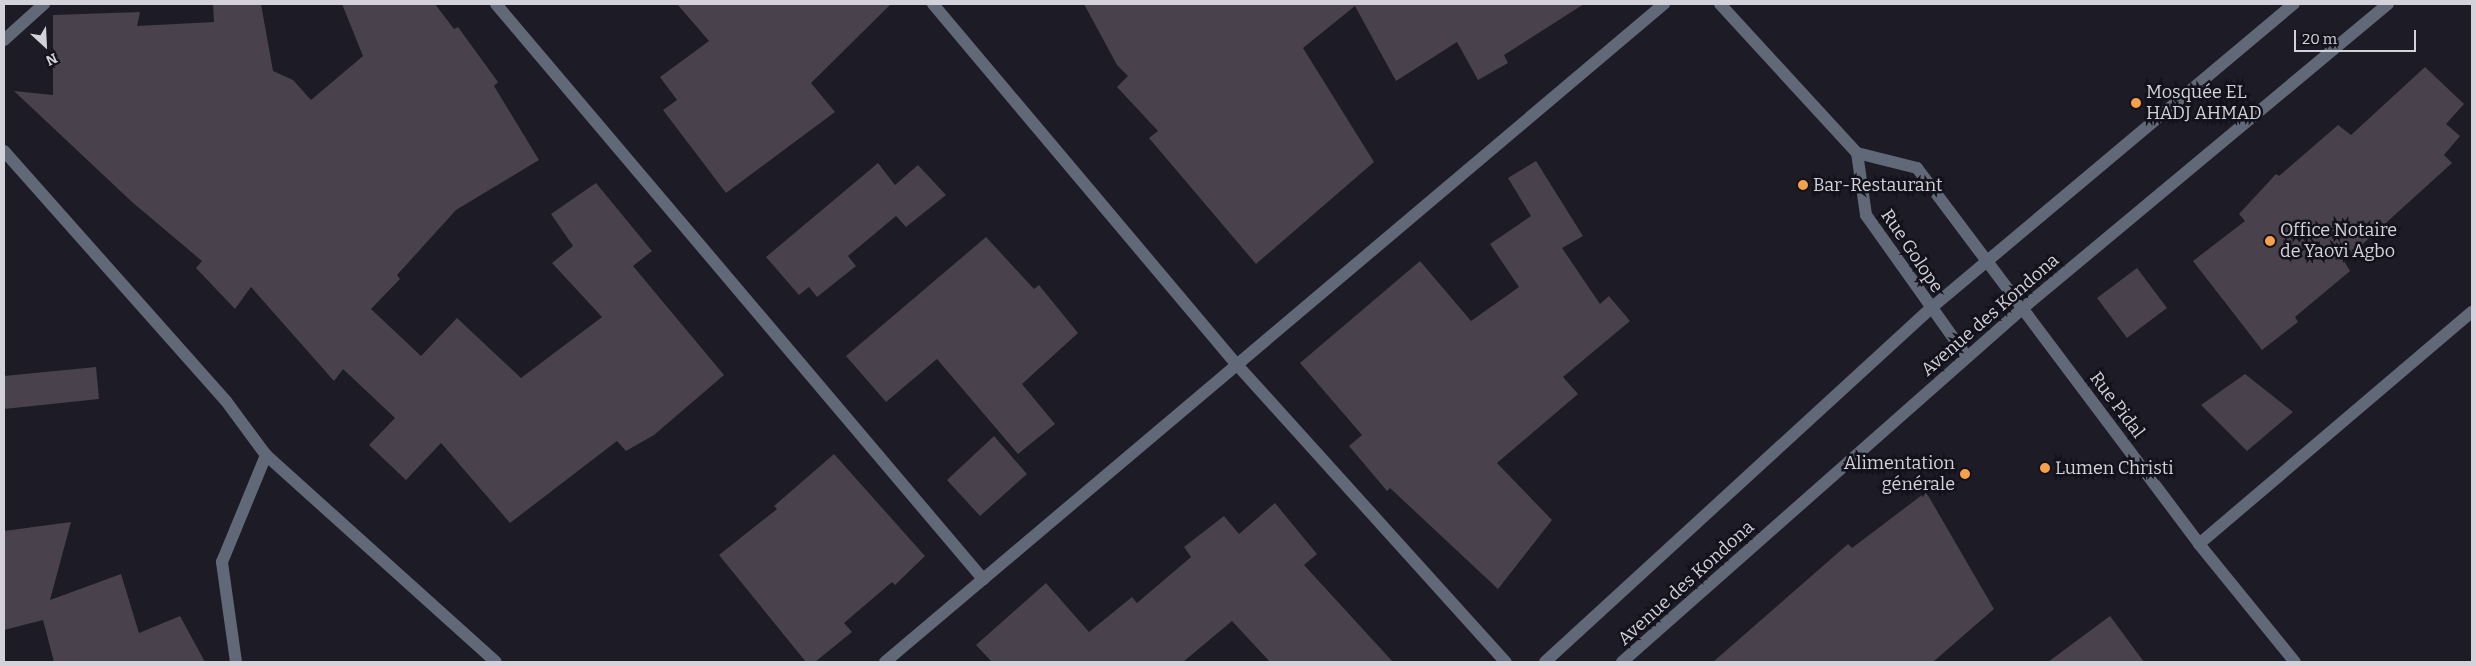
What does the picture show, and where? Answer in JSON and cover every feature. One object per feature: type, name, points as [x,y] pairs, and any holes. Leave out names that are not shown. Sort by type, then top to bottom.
[{"type":"street","points":[[4,40],[44,4]]},
{"type":"street","points":[[496,4],[983,579]]},
{"type":"street","points":[[933,4],[1239,367],[1506,662]]},
{"type":"street","points":[[885,662],[1239,367],[1664,4]]},
{"type":"street","points":[[1720,4],[1857,153],[1917,168],[1989,261]]},
{"type":"street","name":"Avenue des Kondona","points":[[1545,662],[1930,309],[2294,4]]},
{"type":"street","name":"Avenue des Kondona","points":[[1622,662],[2022,308],[2388,4]]},
{"type":"street","points":[[4,151],[226,401],[266,455],[496,662]]},
{"type":"street","name":"Rue Golope","points":[[1857,153],[1866,215],[1930,309],[1967,357]]},
{"type":"street","name":"Rue Pidal","points":[[1989,261],[2022,308],[2199,544],[2295,662]]},
{"type":"street","points":[[2199,544],[2472,312]]},
{"type":"street","points":[[236,662],[222,562],[266,455]]},
{"type":"building","points":[[213,4],[261,4],[273,71],[293,80],[311,100],[363,56],[342,4],[435,4],[454,29],[458,27],[498,82],[494,86],[539,160],[456,210],[397,275],[400,279],[371,309],[421,356],[457,318],[521,378],[602,317],[552,263],[573,246],[551,214],[596,183],[652,251],[633,266],[724,375],[654,435],[626,451],[617,441],[510,523],[441,443],[406,480],[369,445],[395,418],[343,369],[334,381],[251,287],[235,309],[196,268],[202,261],[132,202],[14,91],[53,95],[53,15],[140,12],[137,26],[214,22]]},
{"type":"building","points":[[677,4],[891,4],[811,83],[835,112],[726,193],[663,110],[677,100],[660,77],[709,41]]},
{"type":"building","points":[[1084,4],[1584,4],[1504,55],[1508,63],[1478,80],[1457,42],[1396,81],[1355,6],[1303,48],[1374,162],[1256,264],[1149,138],[1158,131],[1117,87],[1128,76],[1117,65]]},
{"type":"building","points":[[2425,67],[2464,104],[2446,124],[2460,136],[2444,155],[2452,163],[2344,261],[2350,271],[2295,317],[2298,322],[2262,350],[2193,261],[2245,221],[2239,214],[2276,174],[2279,176],[2338,125],[2351,135]]},
{"type":"building","points":[[1536,161],[1583,236],[1562,248],[1600,304],[1609,296],[1630,321],[1563,377],[1578,394],[1497,463],[1552,520],[1498,589],[1390,488],[1387,491],[1349,446],[1362,435],[1300,363],[1420,261],[1471,321],[1519,287],[1490,244],[1531,216],[1508,178]]},
{"type":"building","points":[[878,163],[895,185],[918,165],[946,195],[906,227],[896,216],[848,256],[856,266],[817,297],[809,287],[799,295],[766,257]]},
{"type":"building","points":[[986,237],[1034,289],[1039,285],[1078,333],[1022,384],[1055,424],[1018,454],[937,359],[886,402],[846,356]]},
{"type":"building","points":[[2137,268],[2167,308],[2127,338],[2097,298]]},
{"type":"building","points":[[96,367],[99,399],[4,409],[4,376]]},
{"type":"building","points":[[2245,374],[2293,412],[2247,451],[2201,405]]},
{"type":"building","points":[[994,436],[1027,474],[980,516],[947,480]]},
{"type":"building","points":[[834,454],[925,556],[895,585],[892,582],[844,623],[852,632],[815,662],[806,662],[719,555],[777,509],[774,506]]},
{"type":"building","points":[[1926,492],[1994,609],[1933,662],[1713,662],[1848,544],[1852,548]]},
{"type":"building","points":[[1275,503],[1317,554],[1304,565],[1393,662],[1270,662],[1232,621],[1183,662],[992,662],[976,645],[1046,583],[1089,632],[1132,597],[1137,603],[1191,557],[1184,547],[1224,516],[1239,534]]},
{"type":"building","points":[[71,522],[50,600],[121,574],[139,633],[180,616],[205,662],[54,662],[43,620],[4,630],[4,531]]},
{"type":"building","points":[[2110,616],[2144,662],[2048,662]]},
{"type":"place","name":"Mosquée EL HADJ AHMAD","points":[[2136,103]]},
{"type":"place","name":"Bar-Restaurant","points":[[1803,185]]},
{"type":"place","name":"Office Notaire de Yaovi Agbo","points":[[2270,241]]},
{"type":"place","name":"Lumen Christi","points":[[2045,468]]},
{"type":"place","name":"Alimentation générale","points":[[1965,474]]}]
